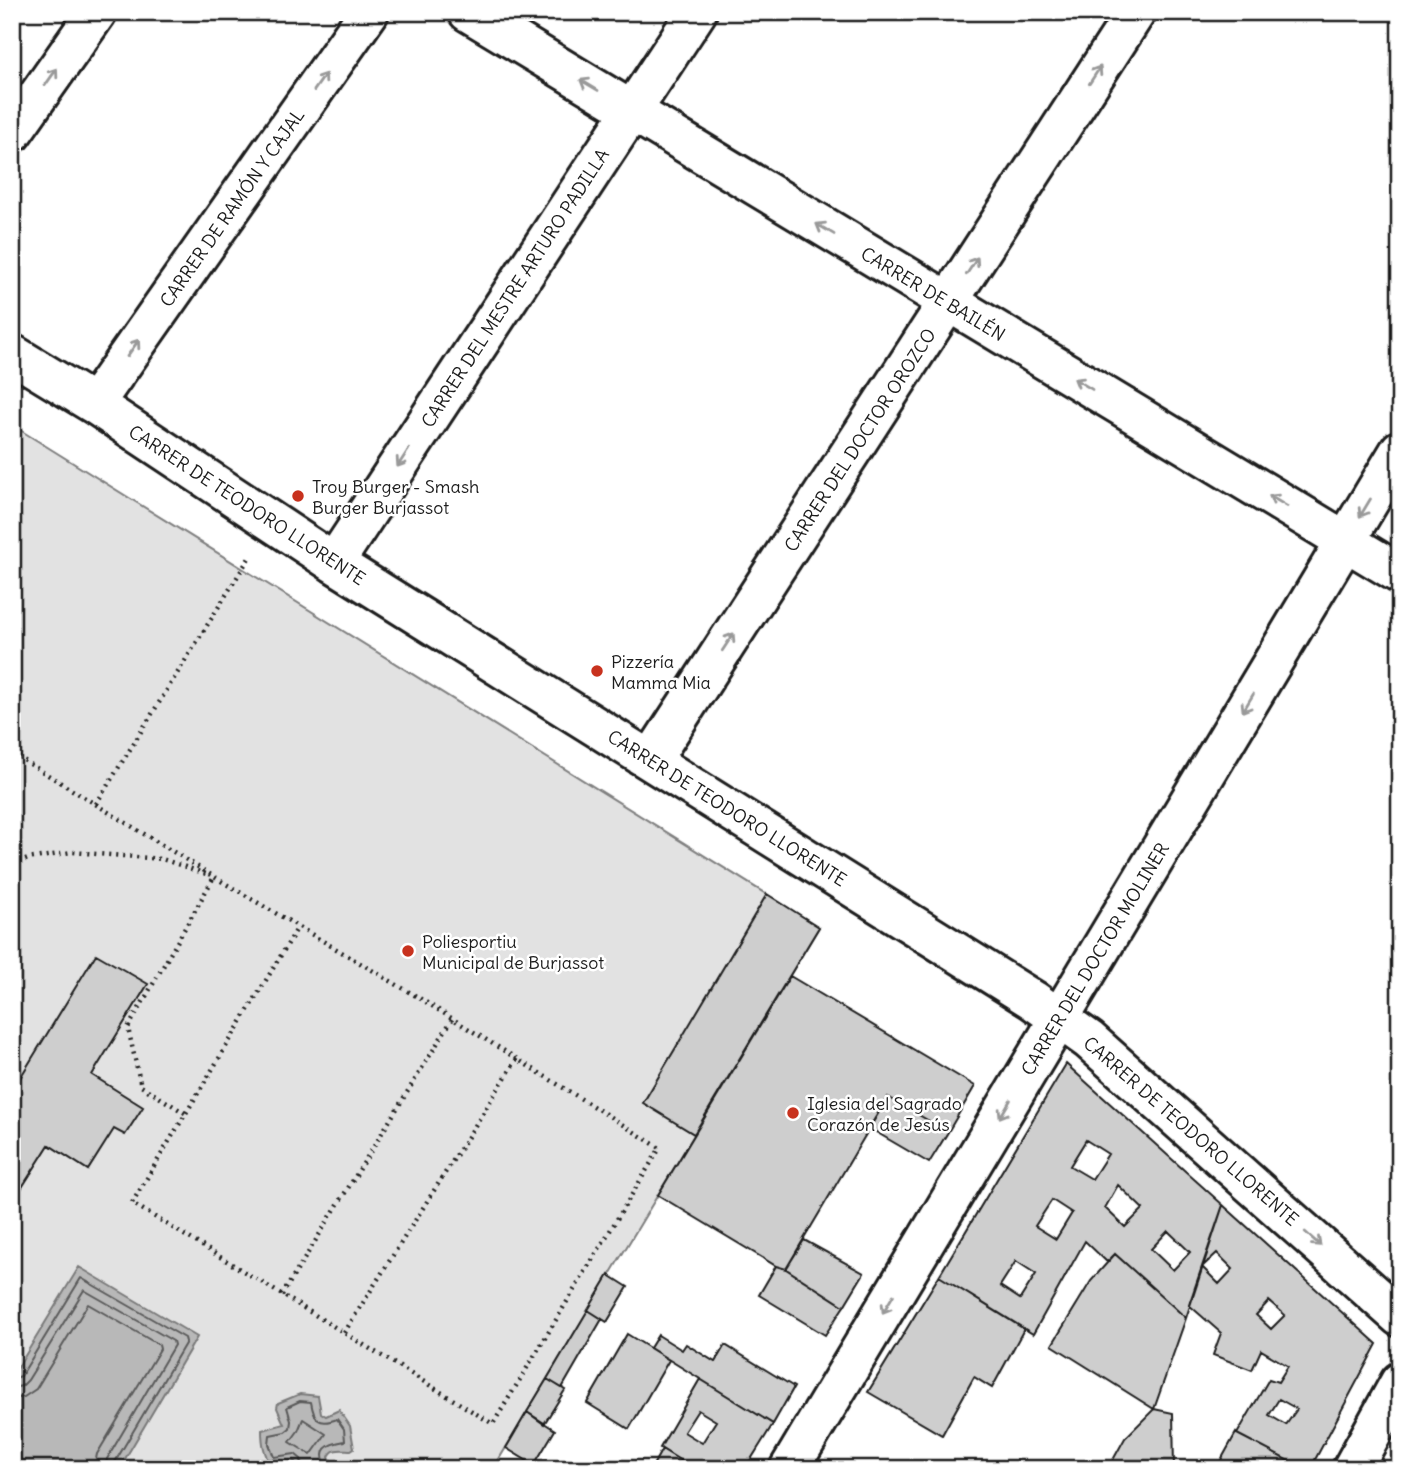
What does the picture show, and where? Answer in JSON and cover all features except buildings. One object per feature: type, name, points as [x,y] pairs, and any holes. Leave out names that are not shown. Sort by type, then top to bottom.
[{"type":"street","points":[[12,133],[97,12]]},
{"type":"street","name":"CARRER DE RAMÓN Y CAJAL","points":[[94,404],[369,12]]},
{"type":"street","name":"CARRER DE BAILÉN","points":[[468,12],[1400,574]]},
{"type":"street","name":"CARRER DEL MESTRE ARTURO PADILLA","points":[[334,564],[697,12]]},
{"type":"street","name":"CARRER DEL DOCTOR OROZCO","points":[[651,761],[1136,12]]},
{"type":"street","name":"CARRER DE TEODORO LLORENTE","points":[[12,354],[94,404],[334,564],[1023,992],[1089,1040],[1400,1317]]},
{"type":"street","name":"CARRER DEL DOCTOR MOLINER","points":[[789,1469],[1400,450]]},
{"type":"street","points":[[1352,1469],[1400,1382]]},
{"type":"path","points":[[96,804],[271,522]]},
{"type":"path","points":[[12,753],[453,1018],[660,1148],[492,1424],[132,1203],[298,927]]},
{"type":"path","points":[[12,865],[61,853],[106,854],[162,859],[216,878]]},
{"type":"path","points":[[186,1113],[141,1086],[128,1028],[216,878]]},
{"type":"path","points":[[282,1295],[453,1018]]},
{"type":"path","points":[[344,1333],[517,1059]]},
{"type":"shaded area","name":"Poliesportiu Municipal de Burjassot","points":[[12,425],[819,927],[493,1469],[12,1469]]},
{"type":"water","points":[[79,1267],[197,1337],[119,1469],[12,1469],[12,1377]]},
{"type":"water","points":[[300,1394],[318,1396],[321,1413],[326,1416],[339,1410],[350,1426],[354,1448],[335,1450],[330,1454],[336,1469],[296,1469],[295,1462],[291,1460],[275,1467],[271,1466],[262,1440],[262,1430],[284,1424],[277,1408],[278,1403]]},
{"type":"place","name":"Troy Burger - Smash Burger Burjassot","points":[[298,496]]},
{"type":"place","name":"Pizzería Mamma Mia","points":[[597,671]]},
{"type":"place","name":"Poliesportiu Municipal de Burjassot","points":[[408,951]]},
{"type":"place","name":"Iglesia del Sagrado Corazón de Jesús","points":[[793,1113]]}]
